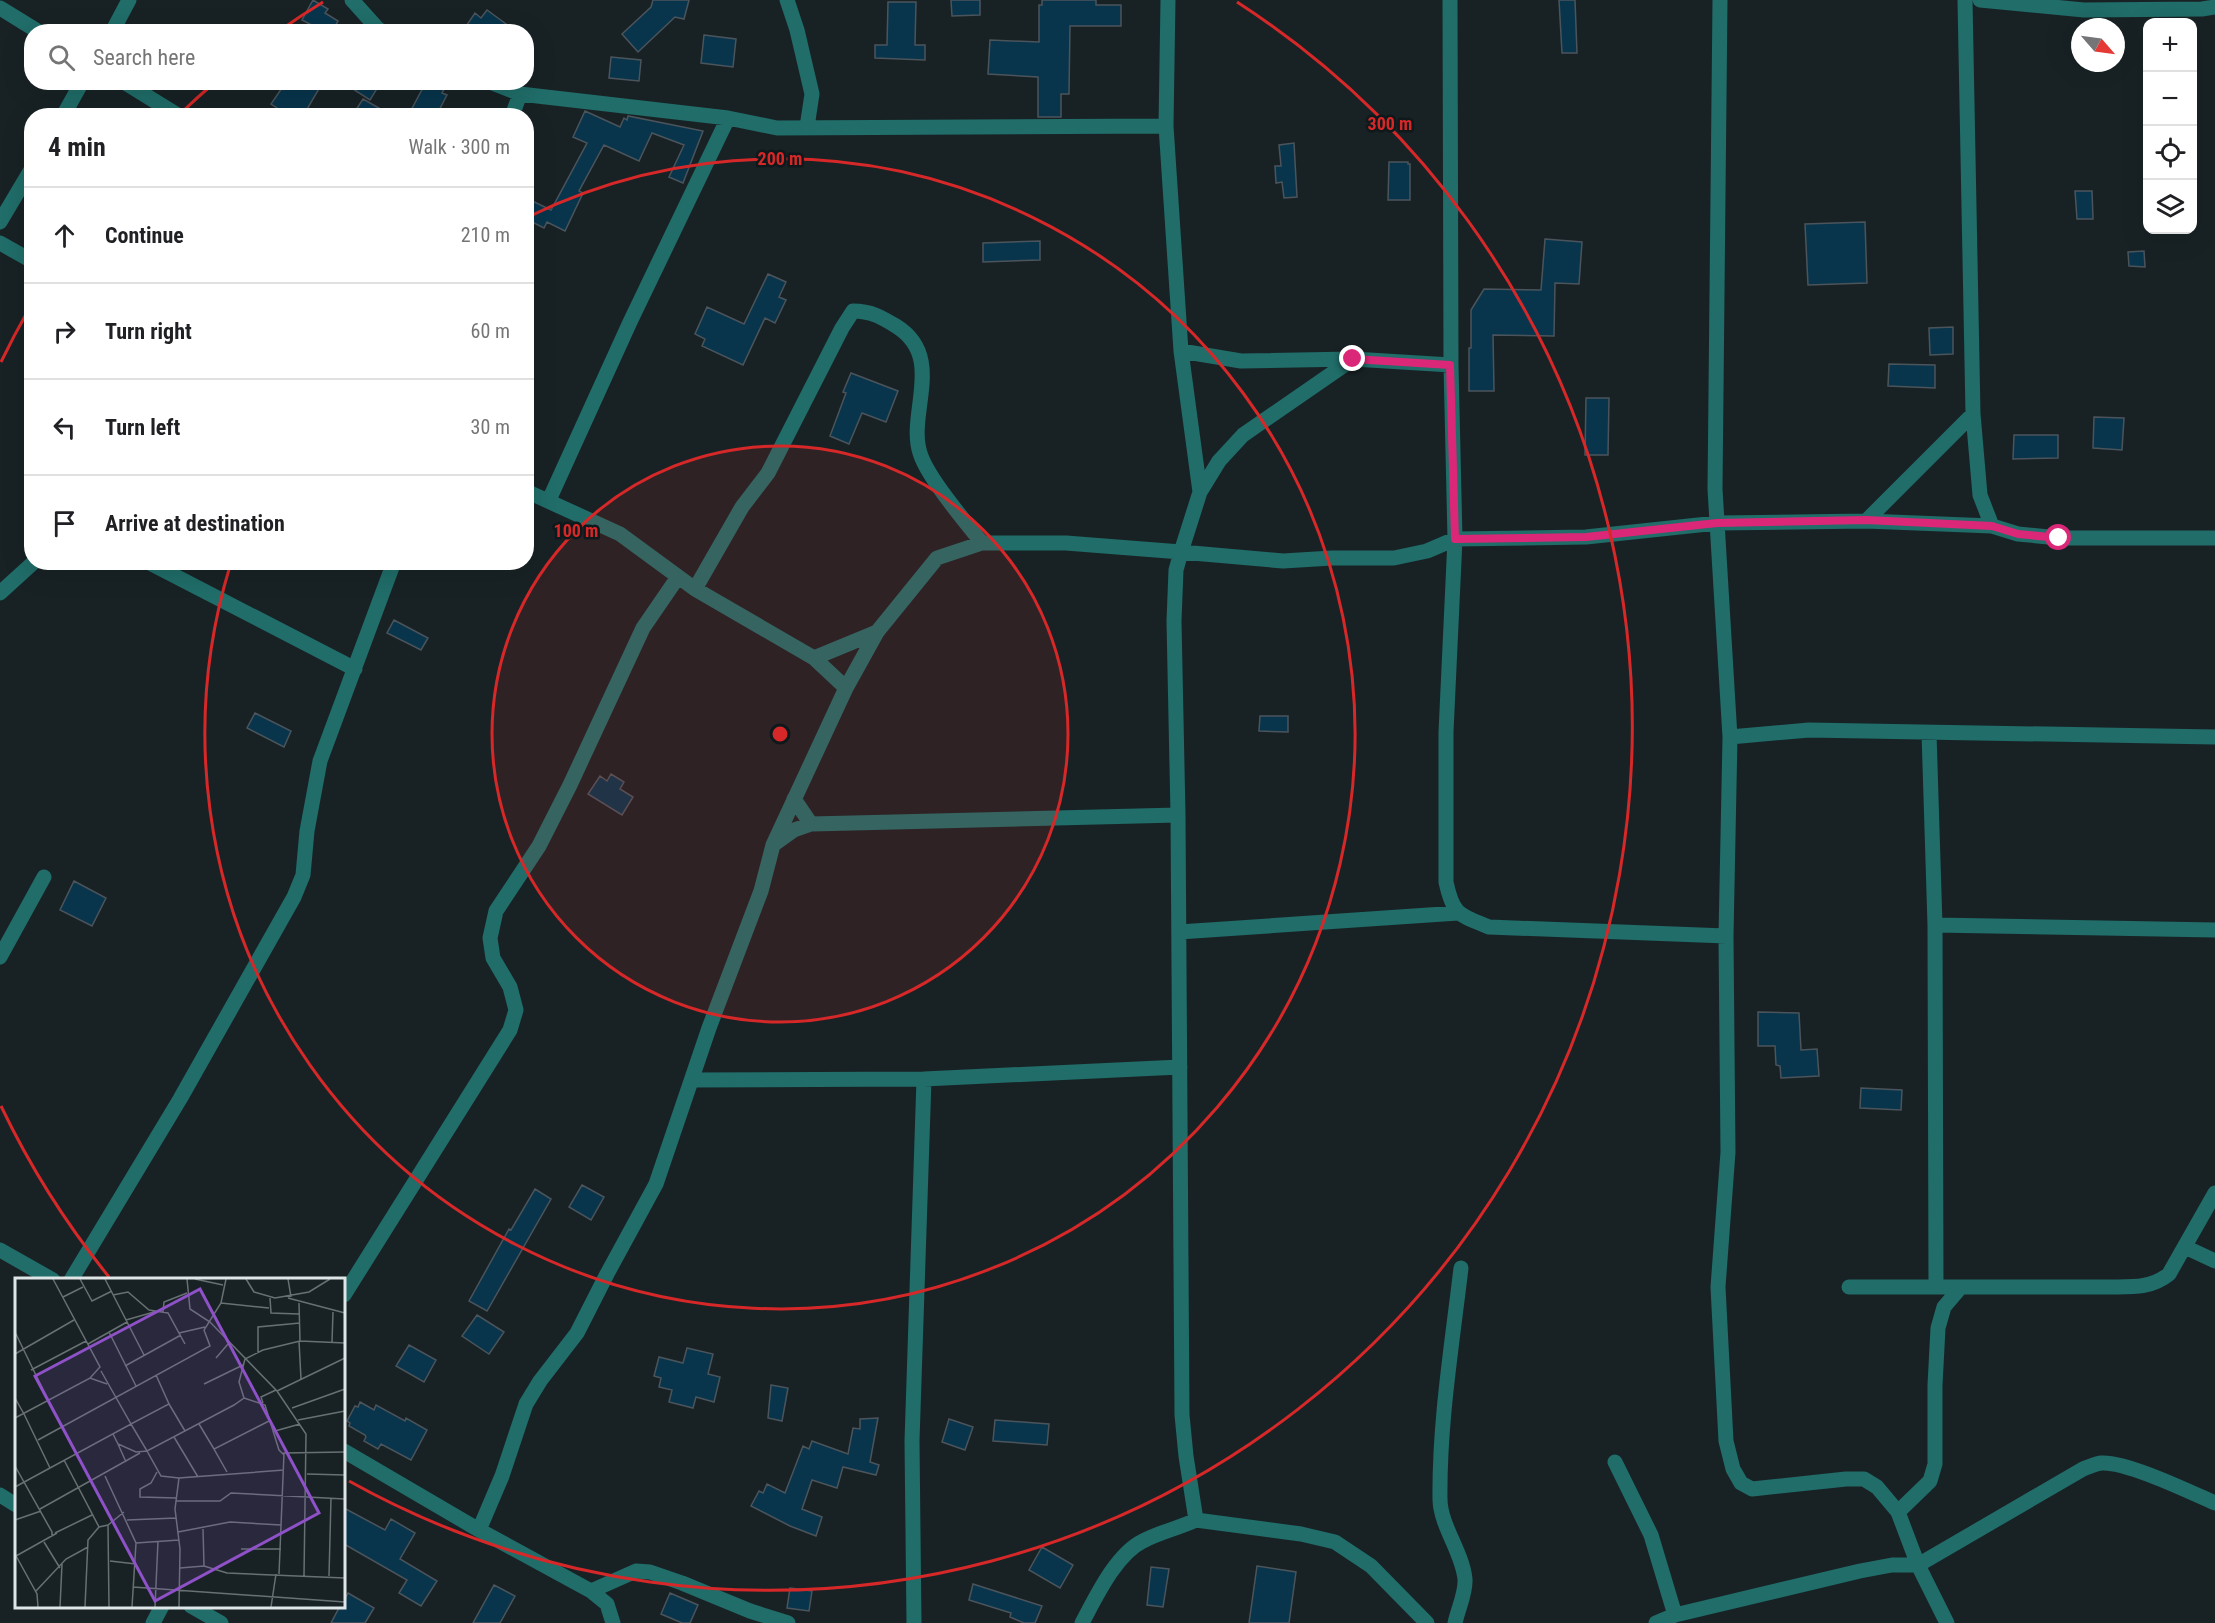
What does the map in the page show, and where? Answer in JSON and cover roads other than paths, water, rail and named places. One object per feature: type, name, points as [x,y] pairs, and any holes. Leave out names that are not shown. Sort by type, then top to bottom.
[{"type":"street","points":[[116,24],[129,0]]},
{"type":"street","points":[[787,0],[797,30],[812,94],[807,127]]},
{"type":"street","points":[[1168,0],[1166,126],[1181,351],[1200,492]]},
{"type":"street","points":[[1450,0],[1450,365],[1455,539],[1446,732],[1446,882],[1449,896],[1458,913]]},
{"type":"street","points":[[1720,0],[1714,489],[1730,737],[1726,936],[1728,1152],[1718,1287],[1726,1441],[1733,1469],[1740,1483],[1752,1489],[1846,1479],[1864,1479],[1877,1487],[1898,1512],[1918,1565],[1947,1623]]},
{"type":"street","points":[[1965,0],[1973,414],[1980,495],[1992,526]]},
{"type":"street","points":[[1980,0],[2085,10],[2215,7]]},
{"type":"street","points":[[357,2],[374,24]]},
{"type":"street","points":[[0,8],[26,24]]},
{"type":"street","points":[[67,108],[78,90]]},
{"type":"street","points":[[137,90],[166,108]]},
{"type":"street","points":[[510,90],[520,94],[728,118],[777,128],[1166,126]]},
{"type":"street","points":[[515,108],[520,94]]},
{"type":"street","points":[[549,500],[630,322],[728,118]]},
{"type":"street","points":[[0,222],[24,182]]},
{"type":"street","points":[[0,243],[24,256]]},
{"type":"street","points":[[695,589],[742,507],[768,473],[842,328],[853,311],[866,311],[877,315],[903,330],[917,348],[922,365],[922,399],[915,438],[921,457],[933,478],[982,543]]},
{"type":"street","points":[[1181,351],[1241,361],[1353,359],[1450,365]]},
{"type":"street","points":[[1196,1520],[1182,1415],[1178,815],[1174,621],[1176,570],[1200,492],[1218,461],[1243,435],[1353,359]]},
{"type":"street","points":[[1866,520],[1973,414]]},
{"type":"street","points":[[534,494],[621,534],[695,589],[814,658],[846,687]]},
{"type":"street","points":[[478,1530],[502,1476],[526,1404],[577,1333],[656,1184],[709,1028],[761,891],[773,845],[846,687],[877,632],[937,558],[982,543],[1066,543],[1283,561],[1394,558],[1427,551],[1455,539],[1586,537],[1717,523],[1866,520],[1992,526],[2018,534],[2059,538],[2215,538]]},
{"type":"street","points":[[0,593],[25,570]]},
{"type":"street","points":[[163,570],[355,669]]},
{"type":"street","points":[[72,1278],[180,1099],[294,897],[303,875],[307,831],[320,761],[391,570]]},
{"type":"street","points":[[345,1293],[510,1030],[516,1010],[510,987],[493,958],[490,938],[496,911],[539,846],[643,628],[678,577]]},
{"type":"street","points":[[814,658],[877,632]]},
{"type":"street","points":[[1730,737],[1809,730],[2215,737]]},
{"type":"street","points":[[1929,733],[1935,925],[1936,1287]]},
{"type":"street","points":[[794,799],[811,824]]},
{"type":"street","points":[[773,845],[794,830],[811,824],[1178,815]]},
{"type":"street","points":[[0,957],[44,877]]},
{"type":"street","points":[[1179,932],[1458,913],[1489,927],[1726,936]]},
{"type":"street","points":[[1935,925],[2215,930]]},
{"type":"street","points":[[692,1080],[924,1079],[1180,1067]]},
{"type":"street","points":[[914,1623],[912,1441],[924,1079]]},
{"type":"street","points":[[1849,1287],[2139,1286],[2158,1282],[2169,1274],[2215,1193]]},
{"type":"street","points":[[2185,1247],[2215,1261]]},
{"type":"street","points":[[0,1250],[49,1278]]},
{"type":"street","points":[[1455,1623],[1465,1580],[1440,1507],[1440,1483],[1442,1436],[1461,1268]]},
{"type":"street","points":[[1898,1512],[1929,1481],[1935,1464],[1938,1328],[1944,1308],[1961,1287]]},
{"type":"street","points":[[345,1452],[478,1530],[591,1591],[607,1604],[613,1623]]},
{"type":"street","points":[[1615,1462],[1651,1535],[1675,1615]]},
{"type":"street","points":[[1656,1623],[1675,1615],[1860,1571],[1892,1565],[1918,1565],[2083,1469],[2101,1463],[2156,1477],[2215,1503]]},
{"type":"street","points":[[0,1495],[15,1504]]},
{"type":"street","points":[[1082,1623],[1098,1594],[1128,1552],[1142,1541],[1196,1520],[1301,1534],[1335,1542],[1371,1566],[1427,1623]]},
{"type":"street","points":[[591,1591],[636,1571],[650,1572],[750,1611],[788,1623]]},
{"type":"street","points":[[153,1623],[161,1608]]},
{"type":"street","points":[[195,1608],[221,1623]]}]
